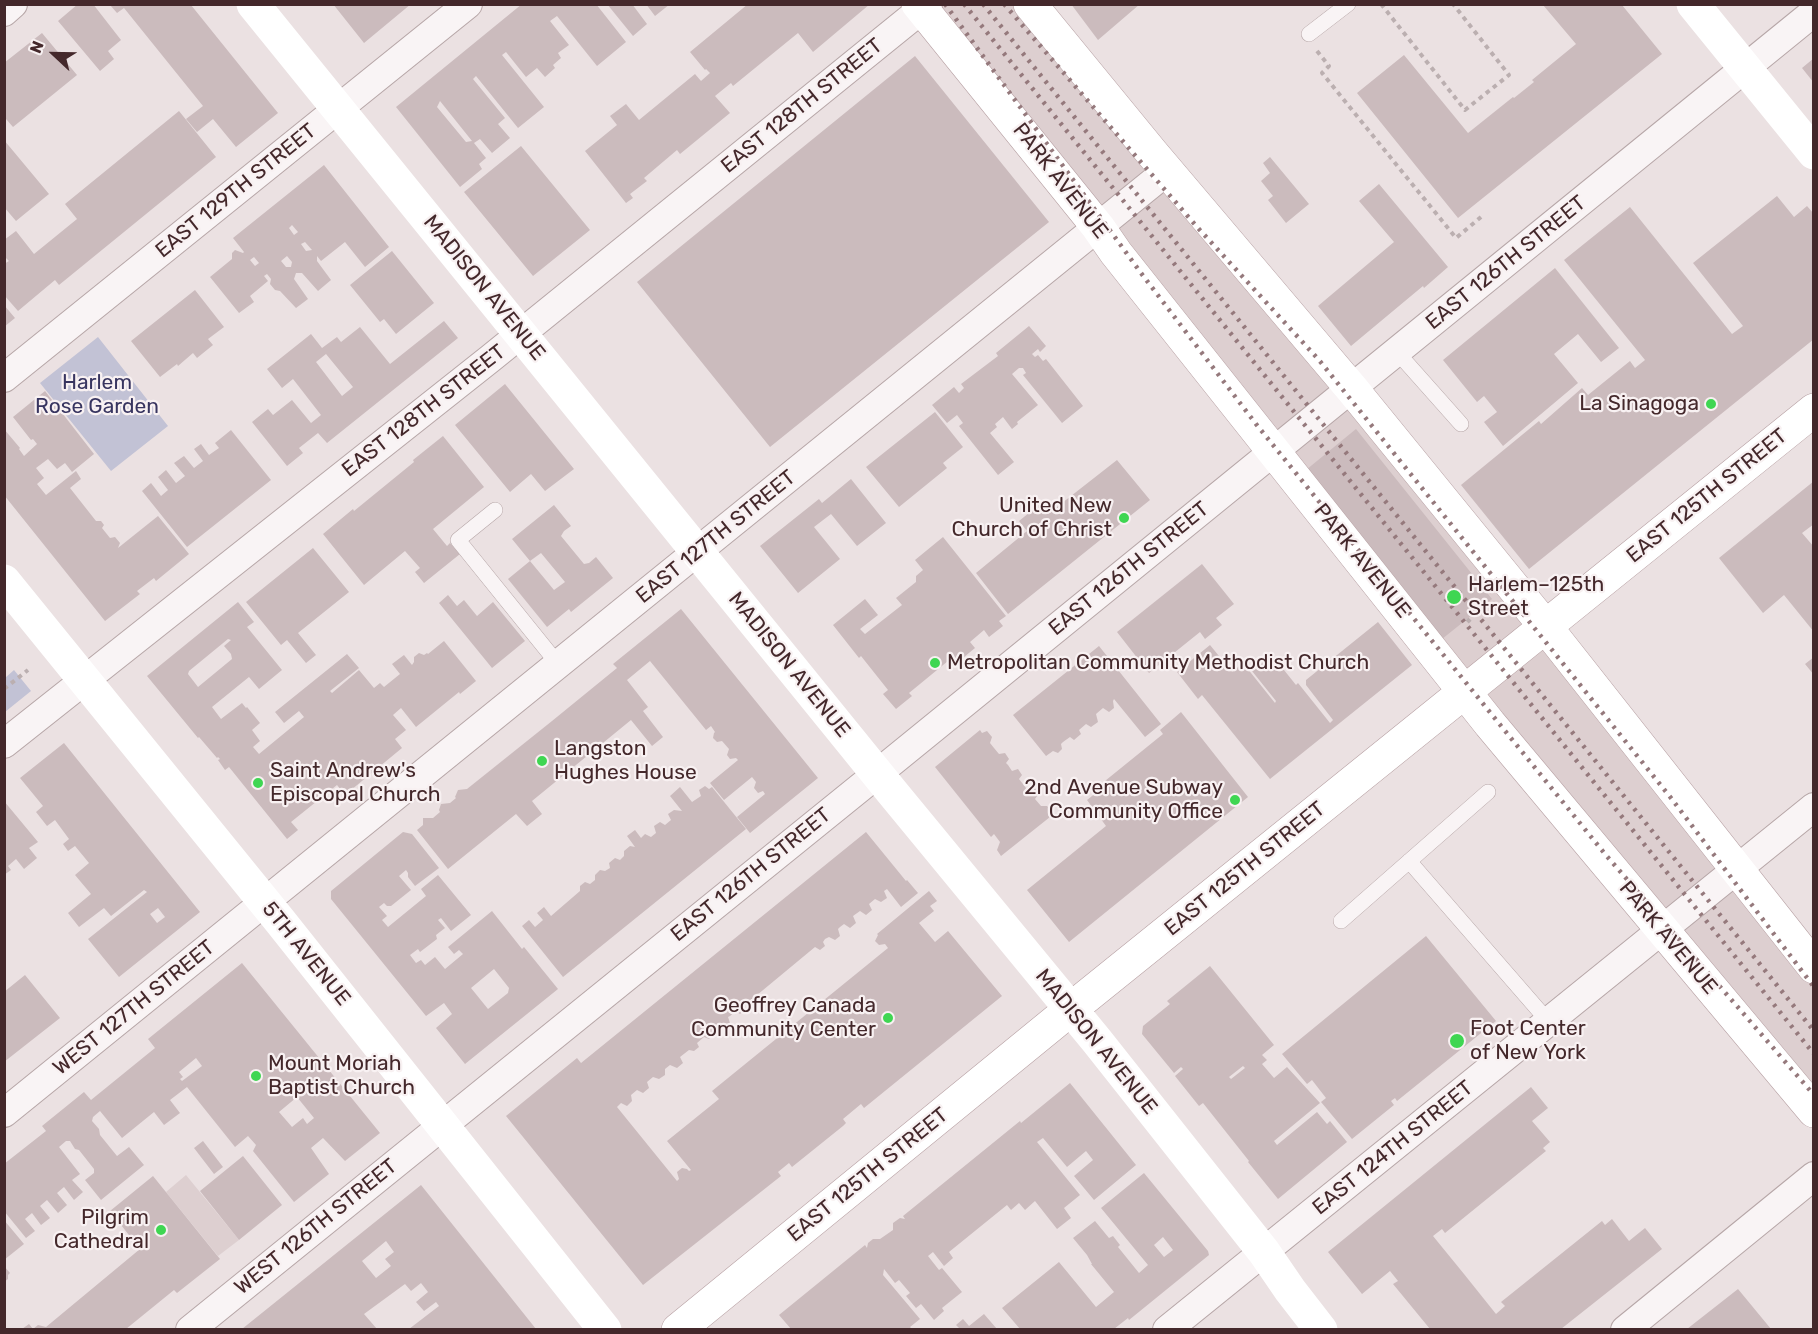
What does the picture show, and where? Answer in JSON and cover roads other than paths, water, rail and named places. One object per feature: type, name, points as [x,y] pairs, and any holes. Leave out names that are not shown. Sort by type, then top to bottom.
[{"type":"main road","name":"MADISON AVENUE","points":[[253,4],[877,774],[1071,1009],[1264,1252],[1290,1290],[1322,1329]]},
{"type":"main road","points":[[1030,4],[1167,171],[1352,389],[1545,626],[1814,967]]},
{"type":"main road","points":[[1694,4],[1814,153]]},
{"type":"main road","name":"PARK AVENUE","points":[[923,6],[1098,227],[1116,253],[1465,691],[1661,930],[1814,1111]]},
{"type":"main road","name":"EAST 125TH STREET","points":[[678,1329],[1814,410]]},
{"type":"main road","name":"5TH AVENUE","points":[[4,581],[443,1124],[605,1329]]},
{"type":"street","points":[[4,12],[13,4]]},
{"type":"street","name":"EAST 129TH STREET","points":[[4,378],[468,4]]},
{"type":"street","name":"EAST 128TH STREET","points":[[4,744],[521,334],[923,6]]},
{"type":"street","name":"EAST 126TH STREET","points":[[443,1124],[1814,12]]},
{"type":"street","name":"EAST 127TH STREET","points":[[264,903],[1167,171]]},
{"type":"street","name":"EAST 124TH STREET","points":[[1167,1329],[1814,807]]},
{"type":"street","name":"WEST 127TH STREET","points":[[4,1113],[264,903]]},
{"type":"street","name":"WEST 126TH STREET","points":[[190,1329],[443,1124]]},
{"type":"street","points":[[1625,1329],[1814,1176]]},
{"type":"lane","points":[[1309,34],[1348,4]]},
{"type":"lane","points":[[1397,352],[1461,424]]},
{"type":"lane","points":[[495,510],[458,540],[558,664]]},
{"type":"lane","points":[[1341,921],[1488,792]]},
{"type":"lane","points":[[1409,861],[1548,1021]]},
{"type":"railway","points":[[945,4],[1141,273],[1256,424],[1605,854],[1814,1095]]},
{"type":"railway","points":[[964,4],[1814,1054]]},
{"type":"railway","points":[[983,4],[1814,1031]]},
{"type":"railway","points":[[1004,4],[1198,228],[1319,360],[1671,798],[1814,987]]},
{"type":"place","name":"La Sinagoga","points":[[1711,404]]},
{"type":"place","name":"United New Church of Christ","points":[[1124,518]]},
{"type":"place","name":"Harlem–125th Street","points":[[1454,597]]},
{"type":"place","name":"Metropolitan Community Methodist Church","points":[[935,663]]},
{"type":"place","name":"Langston Hughes House","points":[[542,761]]},
{"type":"place","name":"Saint Andrew's Episcopal Church","points":[[258,783]]},
{"type":"place","name":"2nd Avenue Subway Community Office","points":[[1235,800]]},
{"type":"place","name":"Geoffrey Canada Community Center","points":[[888,1018]]},
{"type":"place","name":"Foot Center of New York","points":[[1457,1041]]},
{"type":"place","name":"Mount Moriah Baptist Church","points":[[256,1076]]},
{"type":"place","name":"Pilgrim Cathedral","points":[[161,1230]]},
{"type":"park label","name":"Harlem Rose Garden","points":[[97,395]]}]
